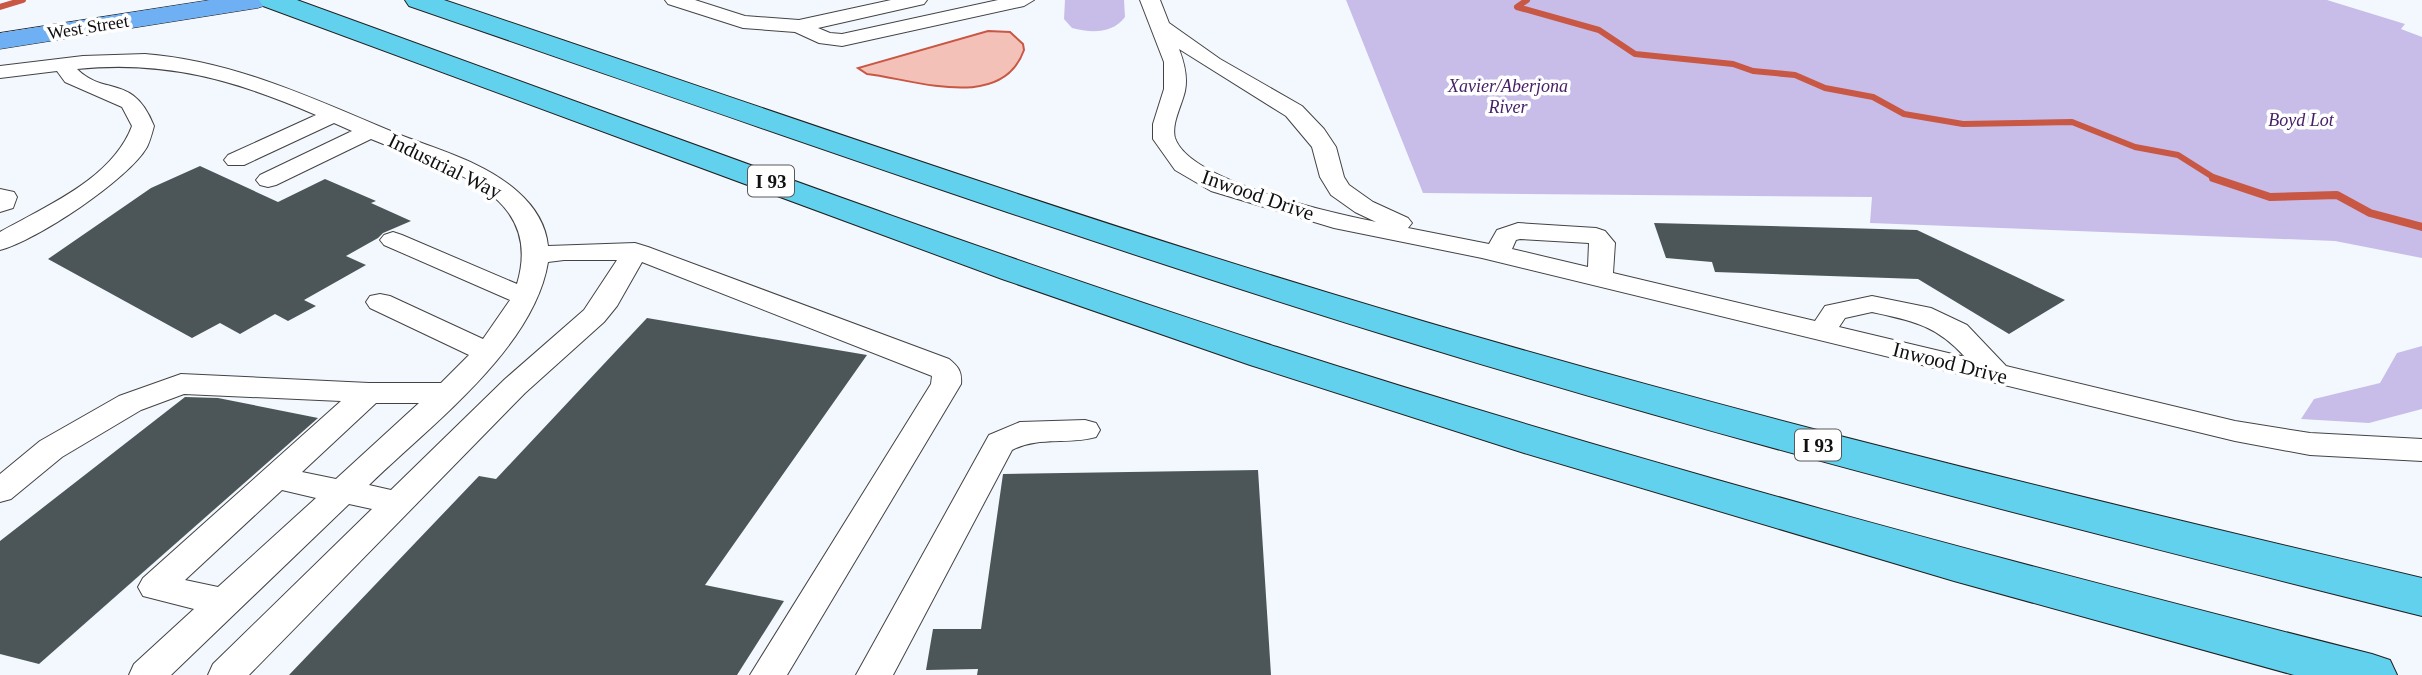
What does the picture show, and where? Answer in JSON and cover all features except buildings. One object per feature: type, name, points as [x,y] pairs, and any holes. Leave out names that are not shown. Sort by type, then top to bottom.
[{"type":"highway","name":"I 93","points":[[272,0],[1097,299],[1343,382],[1804,522],[2372,675]]},
{"type":"highway","name":"I 93","points":[[418,0],[1083,226],[1402,327],[1910,469],[2422,597]]},
{"type":"main road","name":"West Street","points":[[0,41],[258,0]]},
{"type":"street","points":[[675,0],[743,22],[799,26],[917,0]]},
{"type":"street","points":[[799,26],[826,39],[842,40],[1024,0]]},
{"type":"street","name":"Inwood Drive","points":[[1150,0],[1170,45],[1175,80],[1164,124],[1164,139],[1172,154],[1194,173],[1243,194],[1334,221],[1490,252],[2270,438],[2344,447],[2422,450]]},
{"type":"street","name":"Inwood Drive","points":[[1161,27],[1213,63],[1294,111],[1316,134],[1324,147],[1332,177],[1340,190],[1352,201],[1383,217],[1490,252]]},
{"type":"street","name":"Industrial Way","points":[[0,72],[134,60],[190,66],[254,84],[461,169],[508,195],[528,219],[535,239],[536,256],[525,297],[509,324],[487,352],[146,675]]},
{"type":"street","points":[[0,242],[102,180],[137,147],[144,132],[143,118],[135,106],[74,77],[67,70],[66,64]]},
{"type":"street","points":[[236,160],[333,115]]},
{"type":"street","points":[[268,180],[371,130]]},
{"type":"street","points":[[0,196],[5,197],[4,203],[0,205]]},
{"type":"street","points":[[1490,252],[1506,235],[1518,231],[1596,236],[1602,243],[1600,278]]},
{"type":"street","points":[[393,240],[525,297]]},
{"type":"street","points":[[226,675],[516,386],[594,316],[635,251]]},
{"type":"street","points":[[536,256],[564,252],[635,251],[939,366],[947,373],[947,384],[768,675]]},
{"type":"street","points":[[380,302],[487,352]]},
{"type":"street","points":[[1822,332],[1835,312],[1872,304],[1920,314],[1957,331],[1997,374]]},
{"type":"street","points":[[0,491],[51,449],[130,403],[181,384],[369,393],[446,393]]},
{"type":"street","points":[[225,602],[155,587],[369,393]]},
{"type":"street","points":[[874,675],[1000,443],[1020,432],[1085,430]]},
{"type":"street","points":[[276,478],[398,503]]},
{"type":"green space","points":[[1065,0],[1124,0],[1125,17],[1114,27],[1101,31],[1072,28],[1064,19]]},
{"type":"green space","name":"Boyd Lot","points":[[1346,0],[2327,0],[2405,24],[2401,29],[2422,37],[2422,258],[2335,241],[1870,223],[1872,197],[1423,193]]},
{"type":"green space","points":[[2422,346],[2422,409],[2369,423],[2301,419],[2314,399],[2380,383],[2397,353]]},
{"type":"shaded area","points":[[988,31],[1010,32],[1023,44],[1024,50],[1013,69],[997,81],[977,87],[931,85],[867,74],[858,68]]},
{"type":"waterway","points":[[0,7],[23,0]]},
{"type":"waterway","points":[[1527,0],[1517,7],[1599,30],[1635,54],[1733,64],[1753,71],[1795,75],[1825,88],[1873,97],[1904,114],[1963,124],[2072,122],[2135,147],[2178,155],[2216,179]]},
{"type":"waterway","points":[[2216,179],[2270,197],[2337,195],[2370,213],[2422,227]]},
{"type":"park label","name":"Xavier/Aberjona River","points":[[1508,96]]}]
